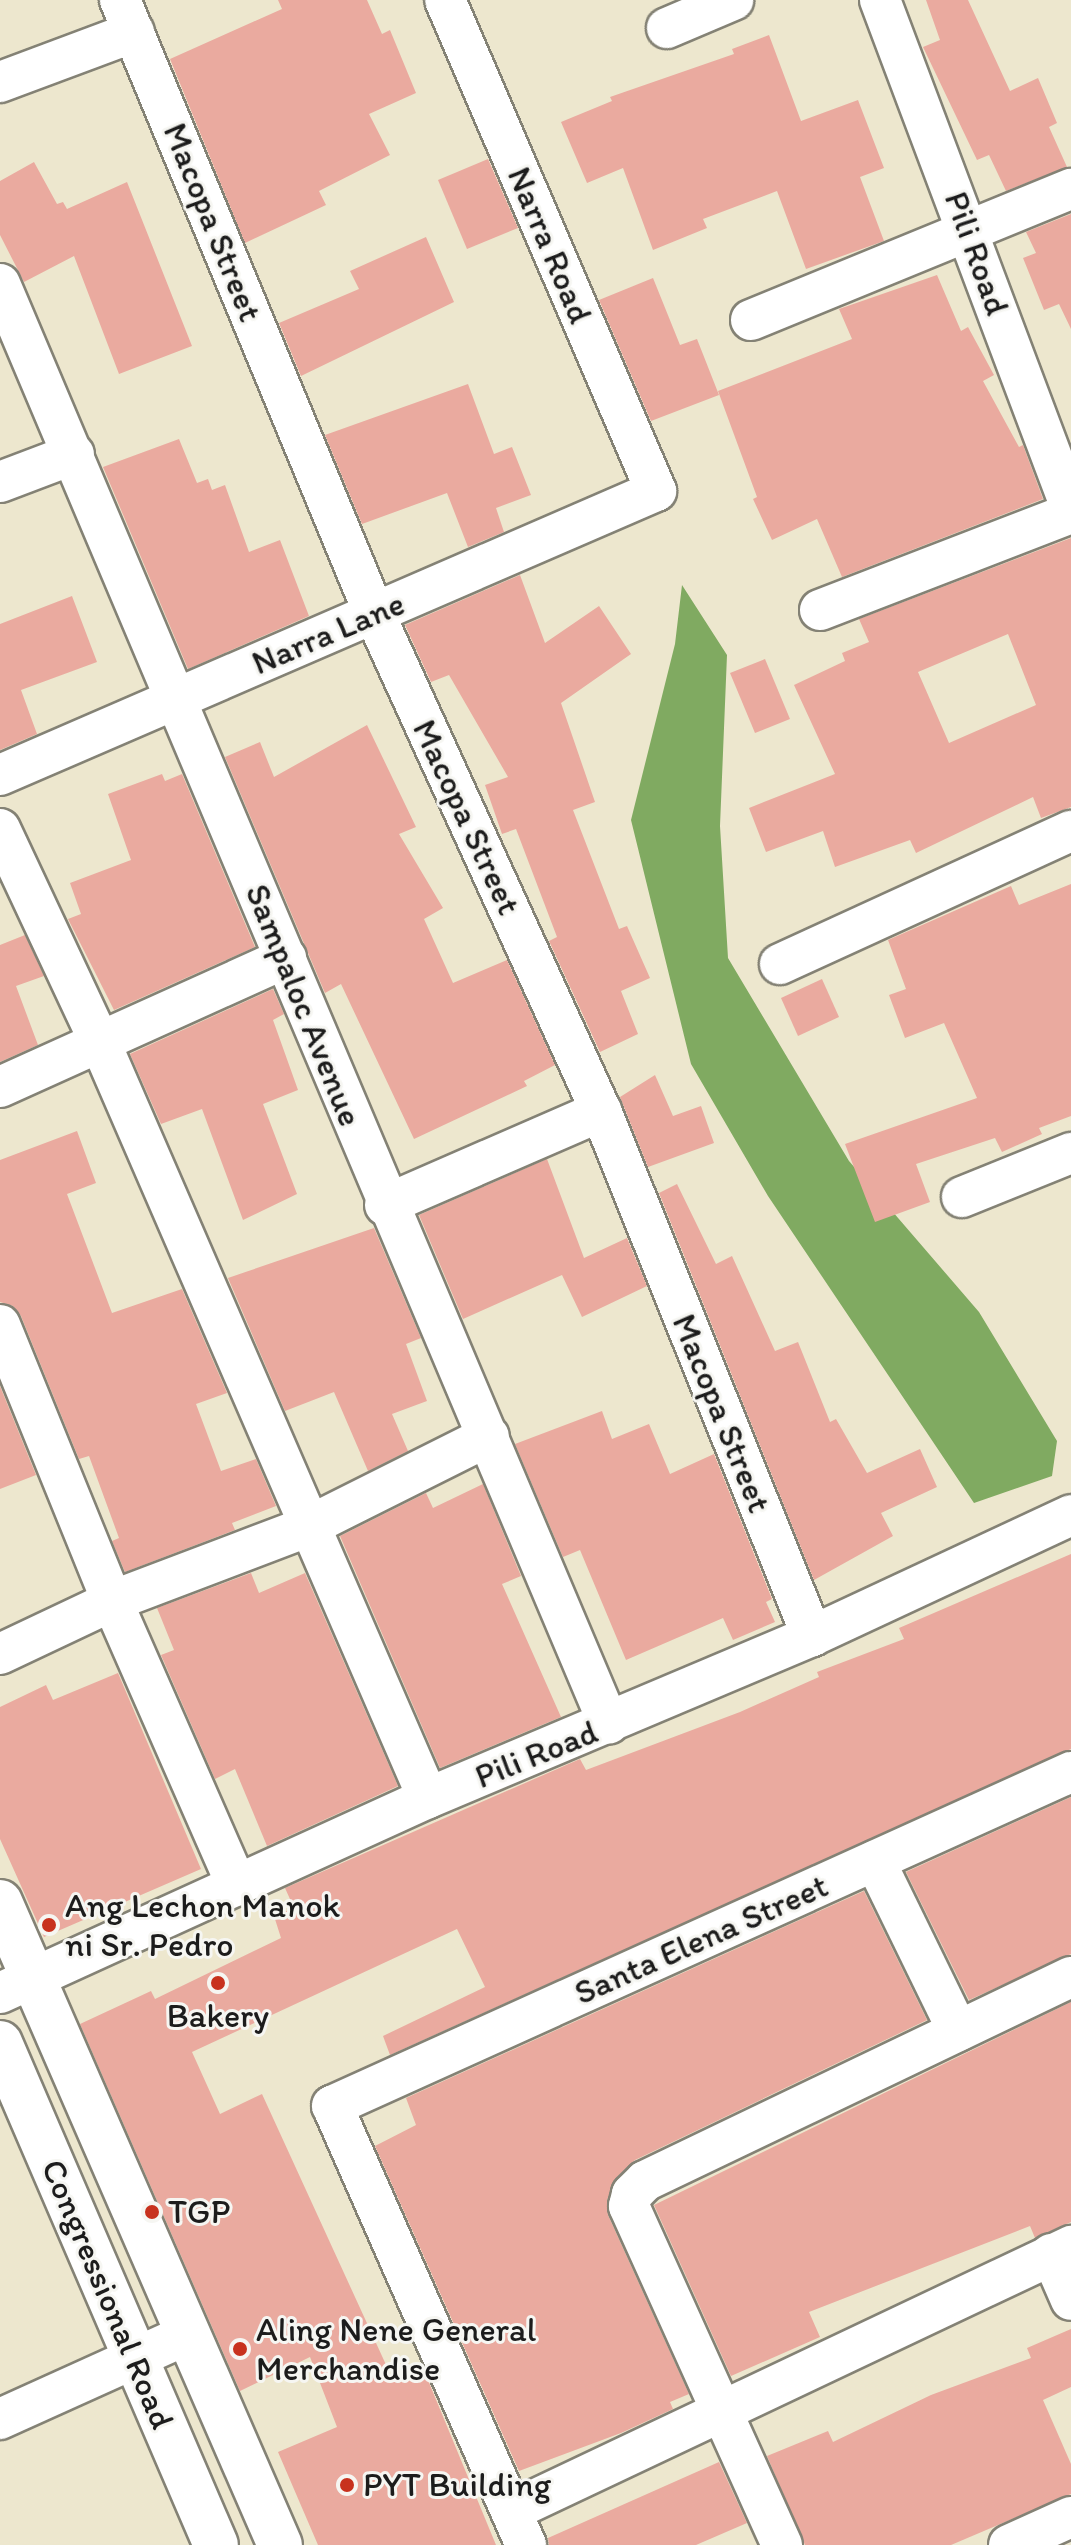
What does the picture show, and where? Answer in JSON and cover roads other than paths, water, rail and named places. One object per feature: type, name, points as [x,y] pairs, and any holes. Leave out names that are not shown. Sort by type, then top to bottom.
[{"type":"main road","name":"Congressional Road","points":[[0,1902],[16,1986],[186,2335],[280,2545]]},
{"type":"main road","name":"Congressional Road","points":[[0,2043],[216,2545]]},
{"type":"street","name":"Narra Road","points":[[445,0],[656,491]]},
{"type":"street","points":[[667,28],[733,0]]},
{"type":"street","name":"Pili Road","points":[[880,0],[971,233],[1071,511]]},
{"type":"street","points":[[0,82],[127,16]]},
{"type":"street","name":"Macopa Street","points":[[127,16],[374,613],[601,1111],[812,1636]]},
{"type":"street","points":[[751,320],[971,233],[1071,189]]},
{"type":"street","name":"Sampaloc Avenue","points":[[0,284],[286,958],[385,1205],[489,1436],[609,1724]]},
{"type":"street","points":[[0,482],[74,454]]},
{"type":"street","name":"Narra Lane","points":[[0,775],[656,491]]},
{"type":"street","points":[[820,610],[1071,511]]},
{"type":"street","points":[[0,829],[100,1042],[428,1798]]},
{"type":"street","points":[[780,964],[1071,831]]},
{"type":"street","points":[[0,1087],[286,958]]},
{"type":"street","points":[[385,1205],[601,1111]]},
{"type":"street","points":[[962,1197],[1071,1153]]},
{"type":"street","points":[[0,1325],[112,1601],[237,1886]]},
{"type":"street","points":[[0,1654],[112,1601],[309,1526],[489,1436]]},
{"type":"street","name":"Pili Road","points":[[16,1986],[428,1798],[812,1636],[1071,1515]]},
{"type":"street","name":"Santa Elena Street","points":[[518,2528],[332,2106],[1071,1772]]},
{"type":"street","points":[[875,1861],[958,2031]]},
{"type":"street","points":[[782,2545],[724,2409],[629,2206],[636,2187],[1071,1977]]},
{"type":"street","points":[[518,2528],[724,2409],[1061,2250],[1071,2300]]},
{"type":"street","points":[[0,2419],[186,2335]]},
{"type":"street","points":[[1009,2545],[1071,2517]]},
{"type":"place","name":"Ang Lechon Manok ni Sr. Pedro","points":[[49,1925]]},
{"type":"place","name":"Bakery","points":[[218,1983]]},
{"type":"place","name":"TGP","points":[[152,2212]]},
{"type":"place","name":"Aling Nene General Merchandise","points":[[240,2349]]},
{"type":"place","name":"PYT Building","points":[[347,2485]]}]
